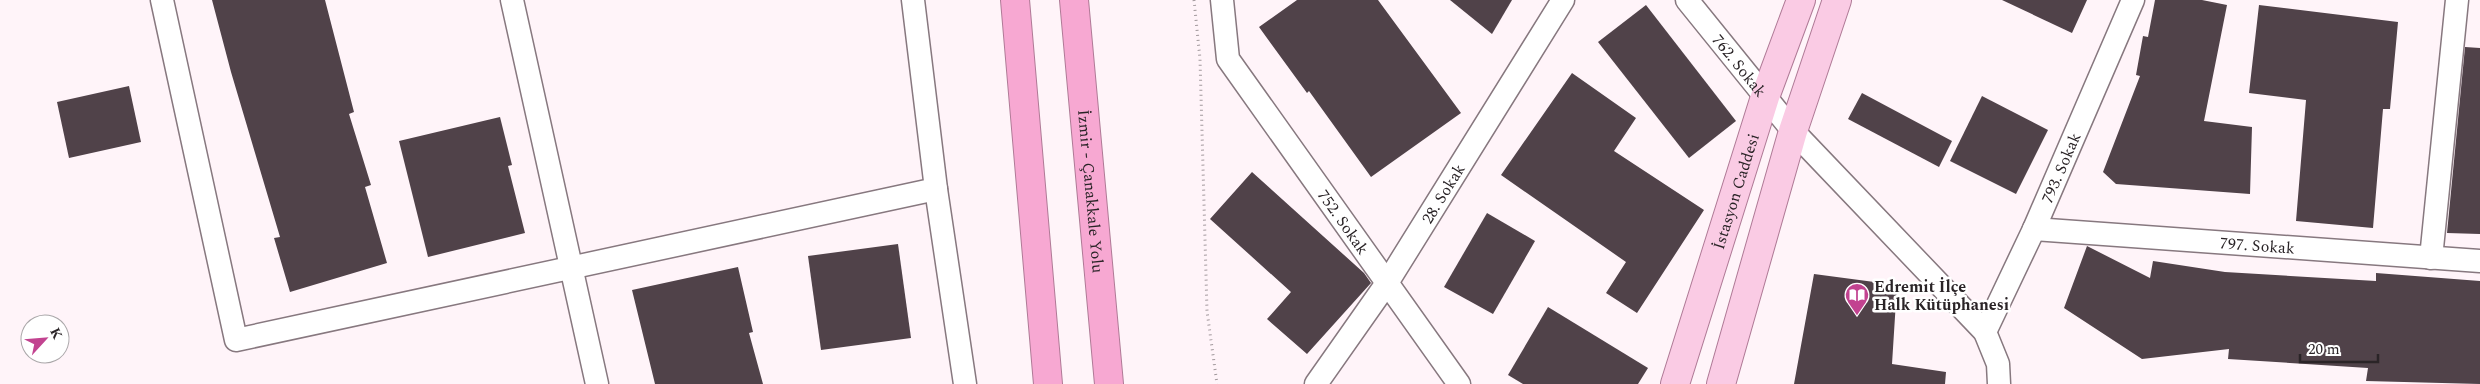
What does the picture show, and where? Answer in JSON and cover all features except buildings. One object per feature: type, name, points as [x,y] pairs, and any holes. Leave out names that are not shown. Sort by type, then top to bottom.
[{"type":"highway","points":[[1015,0],[1048,384]]},
{"type":"highway","name":"İzmir - Çanakkale Yolu","points":[[1074,0],[1108,384]]},
{"type":"main road","name":"İstasyon Caddesi","points":[[1675,384],[1765,97],[1801,0]]},
{"type":"main road","points":[[1721,384],[1793,131],[1837,0]]},
{"type":"street","points":[[162,0],[236,340],[936,189]]},
{"type":"street","points":[[512,0],[597,384]]},
{"type":"street","points":[[913,0],[936,189],[965,384]]},
{"type":"street","name":"752. Sokak","points":[[1222,0],[1228,59],[1459,384]]},
{"type":"street","name":"28. Sokak","points":[[1316,384],[1387,283],[1563,0]]},
{"type":"street","name":"762. Sokak","points":[[1687,0],[1793,131],[1985,332]]},
{"type":"street","name":"793. Sokak","points":[[1985,332],[2034,229],[2133,0]]},
{"type":"street","points":[[2431,258],[2457,0]]},
{"type":"street","name":"797. Sokak","points":[[2034,229],[2480,261]]},
{"type":"street","points":[[1985,332],[1998,364],[1999,384]]},
{"type":"path","points":[[1194,0],[1200,59],[1207,311],[1217,384]]},
{"type":"place","name":"Edremit İlçe Halk Kütüphanesi","points":[[1857,316]]}]
